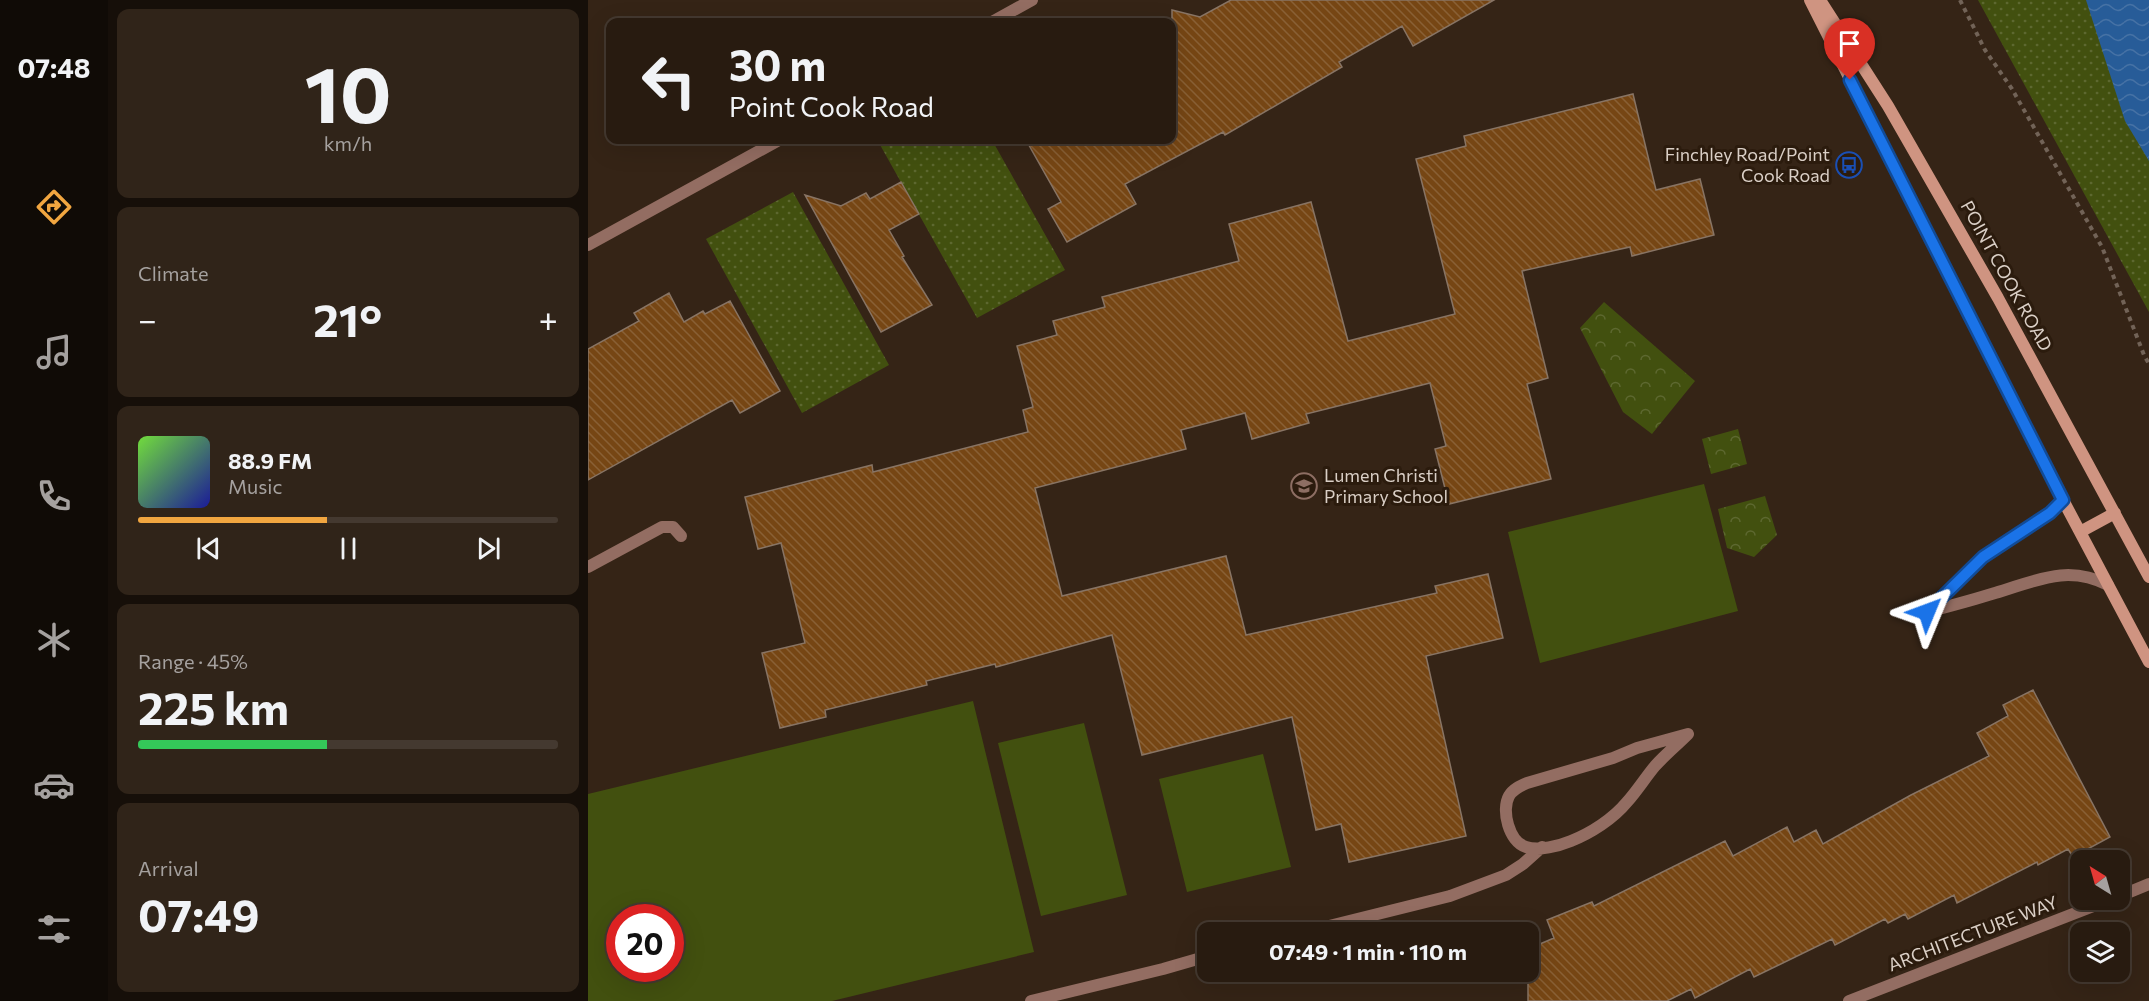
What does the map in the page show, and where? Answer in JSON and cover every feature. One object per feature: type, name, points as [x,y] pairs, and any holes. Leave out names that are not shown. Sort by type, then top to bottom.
[{"type":"main road","points":[[1809,0],[2079,532],[2149,662]]},
{"type":"main road","name":"POINT COOK ROAD","points":[[1820,0],[1888,106],[1998,298],[2149,576]]},
{"type":"main road","points":[[2079,532],[2115,513]]},
{"type":"street","points":[[999,18],[1032,0]]},
{"type":"street","points":[[588,245],[772,144]]},
{"type":"street","points":[[2063,500],[2050,513],[1983,557],[1927,612],[2055,575],[2094,578],[2108,585]]},
{"type":"street","points":[[588,567],[662,527],[672,527],[681,536]]},
{"type":"street","points":[[1345,922],[1450,896],[1506,875],[1542,847],[1571,841],[1608,820],[1626,804],[1657,764],[1688,734],[1637,748],[1613,758],[1527,783],[1514,789],[1508,797],[1506,807],[1512,834],[1518,843],[1526,847],[1542,847]]},
{"type":"street","points":[[2130,892],[2149,884]]},
{"type":"street","name":"ARCHITECTURE WAY","points":[[1849,1001],[2083,910]]},
{"type":"street","points":[[1030,1001],[1197,959]]},
{"type":"path","points":[[1960,0],[1986,50],[2012,89],[2102,247],[2149,364]]},
{"type":"green space","points":[[1978,0],[2149,0],[2149,312]]},
{"type":"green space","points":[[880,144],[994,144],[1065,270],[977,318]]},
{"type":"green space","points":[[793,192],[889,365],[802,413],[706,239]]},
{"type":"green space","points":[[1604,302],[1695,381],[1652,434],[1623,412],[1580,328]]},
{"type":"green space","points":[[1738,429],[1747,464],[1711,474],[1702,439]]},
{"type":"green space","points":[[1704,484],[1738,611],[1540,663],[1508,532]]},
{"type":"green space","points":[[1765,496],[1777,535],[1754,557],[1727,548],[1718,509]]},
{"type":"green space","points":[[973,701],[1034,952],[832,1001],[588,1001],[588,794]]},
{"type":"green space","points":[[1084,723],[1127,895],[1041,916],[998,743]]},
{"type":"green space","points":[[1263,754],[1291,867],[1187,892],[1159,779]]},
{"type":"water","points":[[2086,0],[2149,0],[2149,161],[2125,121]]},
{"type":"building","points":[[1231,0],[1494,0],[1413,46],[1402,26],[1339,62],[1342,67],[1225,135],[1223,132],[1125,184],[1136,204],[1067,242],[1048,209],[1061,202],[1028,144],[1176,144],[1176,18],[1172,18],[1172,10],[1200,17]]},
{"type":"building","points":[[1633,94],[1656,190],[1700,179],[1714,235],[1632,256],[1630,247],[1522,271],[1548,378],[1527,384],[1551,479],[1449,504],[1435,449],[1446,446],[1430,383],[1306,414],[1309,423],[1252,439],[1245,413],[1181,430],[1186,449],[1035,488],[1062,596],[1226,556],[1246,635],[1437,593],[1435,586],[1488,574],[1503,638],[1426,656],[1466,836],[1349,862],[1341,824],[1316,830],[1292,717],[1142,755],[1112,635],[996,667],[995,664],[926,681],[927,685],[825,710],[826,717],[780,728],[762,653],[805,643],[781,543],[758,549],[745,497],[872,465],[873,472],[1028,432],[1023,410],[1033,407],[1017,346],[1057,335],[1053,321],[1105,307],[1102,297],[1239,261],[1229,224],[1311,202],[1348,341],[1455,314],[1416,159],[1466,146],[1464,136]]},
{"type":"building","points":[[901,182],[919,214],[889,230],[904,256],[902,257],[932,305],[881,332],[805,195],[841,206],[866,193],[870,199]]},
{"type":"building","points":[[669,293],[684,322],[703,311],[705,314],[730,301],[780,391],[740,413],[732,400],[588,480],[588,349],[639,321],[634,313]]},
{"type":"building","points":[[2033,690],[2110,837],[2086,850],[2070,850],[2070,852],[2068,849],[2038,865],[2037,862],[1957,903],[1954,895],[1908,919],[1905,914],[1888,923],[1885,919],[1835,945],[1832,939],[1754,977],[1750,969],[1695,998],[1691,989],[1667,1001],[1528,1001],[1528,982],[1539,982],[1539,944],[1554,938],[1547,920],[1592,902],[1594,906],[1725,841],[1733,856],[1787,827],[1794,842],[1816,830],[1823,844],[1911,795],[1989,756],[1977,733],[2008,716],[2003,705]]},
{"type":"place","name":"Finchley Road/Point Cook Road","points":[[1849,165]]},
{"type":"place","name":"Lumen Christi Primary School","points":[[1304,486]]},
{"type":"route","points":[[1850,80],[2063,500],[2050,513],[1983,557],[1927,612]]}]
